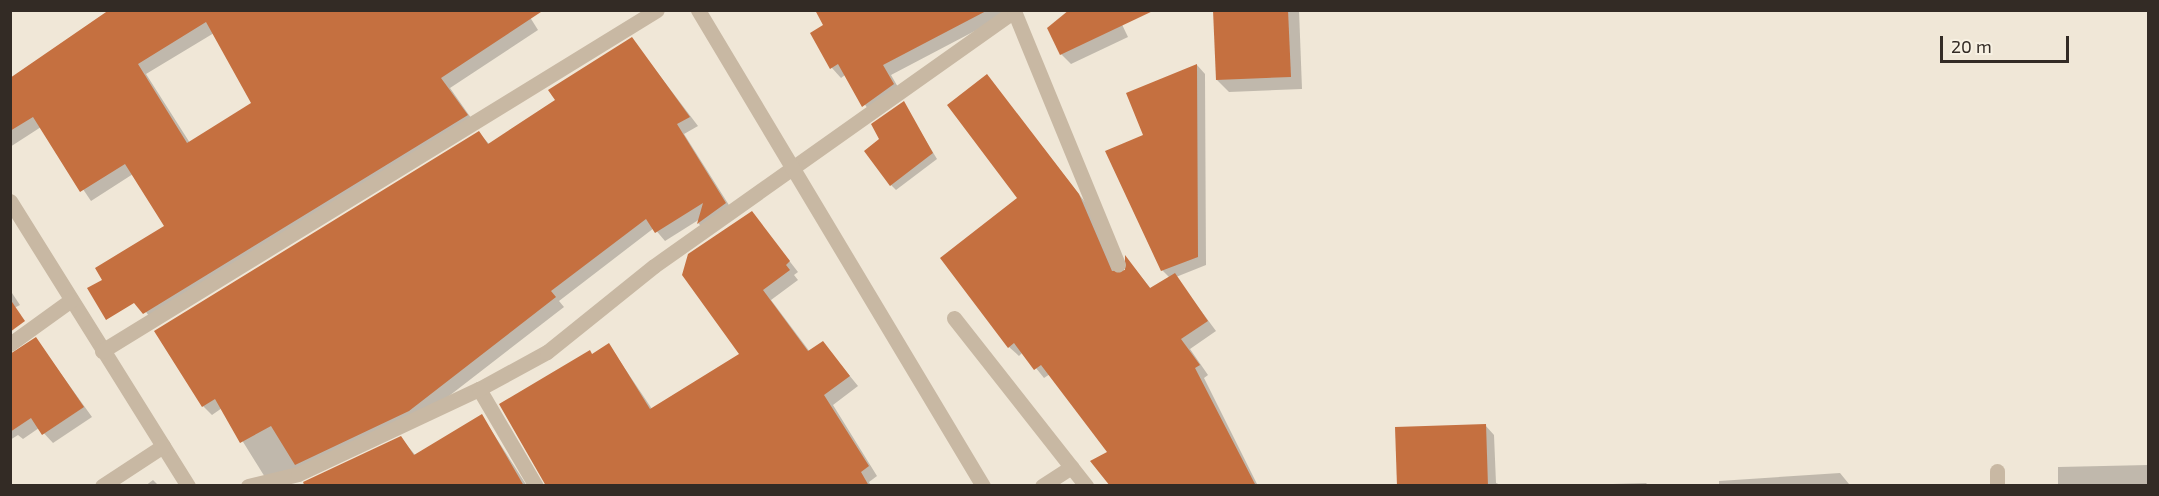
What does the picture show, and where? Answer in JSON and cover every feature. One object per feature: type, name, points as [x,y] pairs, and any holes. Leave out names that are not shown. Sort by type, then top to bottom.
[{"type":"street","points":[[102,351],[657,10]]},
{"type":"street","points":[[698,10],[983,486]]},
{"type":"street","points":[[248,486],[298,474],[479,389],[547,352],[654,266],[1015,11],[1118,264]]},
{"type":"street","points":[[10,201],[188,486]]},
{"type":"street","points":[[10,344],[70,300]]},
{"type":"street","points":[[954,318],[1086,486]]},
{"type":"street","points":[[479,389],[537,486]]},
{"type":"street","points":[[102,486],[163,446]]},
{"type":"street","points":[[1042,486],[1071,467]]},
{"type":"building","points":[[109,10],[544,10],[441,78],[468,115],[143,314],[134,303],[106,320],[87,288],[102,280],[95,268],[164,226],[125,164],[80,192],[33,117],[10,131],[10,78]],"holes":[[[206,22],[251,103],[187,143],[138,64]]]},
{"type":"building","points":[[815,10],[988,10],[883,65],[894,84],[862,107],[838,64],[830,69],[810,33],[823,25]]},
{"type":"building","points":[[1069,10],[1155,10],[1060,55],[1047,28]]},
{"type":"building","points":[[1213,10],[1288,10],[1291,77],[1216,80]]},
{"type":"building","points":[[632,37],[690,117],[677,124],[726,203],[697,224],[703,203],[655,233],[646,219],[551,291],[556,297],[409,411],[295,465],[271,426],[240,443],[215,399],[202,407],[154,331],[479,131],[488,144],[555,100],[548,90]]},
{"type":"building","points":[[1197,64],[1198,257],[1161,271],[1105,151],[1143,135],[1126,93]]},
{"type":"building","points":[[987,74],[1079,194],[1112,271],[1125,270],[1125,255],[1150,288],[1175,273],[1208,321],[1181,339],[1200,365],[1195,368],[1256,486],[1110,486],[1090,461],[1107,452],[1041,365],[1034,370],[1014,343],[1008,348],[940,258],[1017,198],[947,105]]},
{"type":"building","points":[[904,101],[933,153],[890,186],[864,151],[879,139],[871,124]]},
{"type":"building","points":[[752,211],[790,261],[786,265],[790,270],[763,290],[808,351],[823,341],[850,376],[824,395],[869,466],[861,472],[869,486],[546,486],[499,404],[590,350],[592,354],[609,343],[650,409],[739,354],[682,275],[688,254]]},
{"type":"building","points":[[10,299],[25,321],[10,332]]},
{"type":"building","points":[[36,337],[84,407],[42,435],[31,418],[10,432],[10,354]]},
{"type":"building","points":[[482,414],[524,486],[305,486],[303,482],[401,436],[414,455]]},
{"type":"building","points":[[1486,424],[1488,486],[1397,486],[1395,427]]}]
